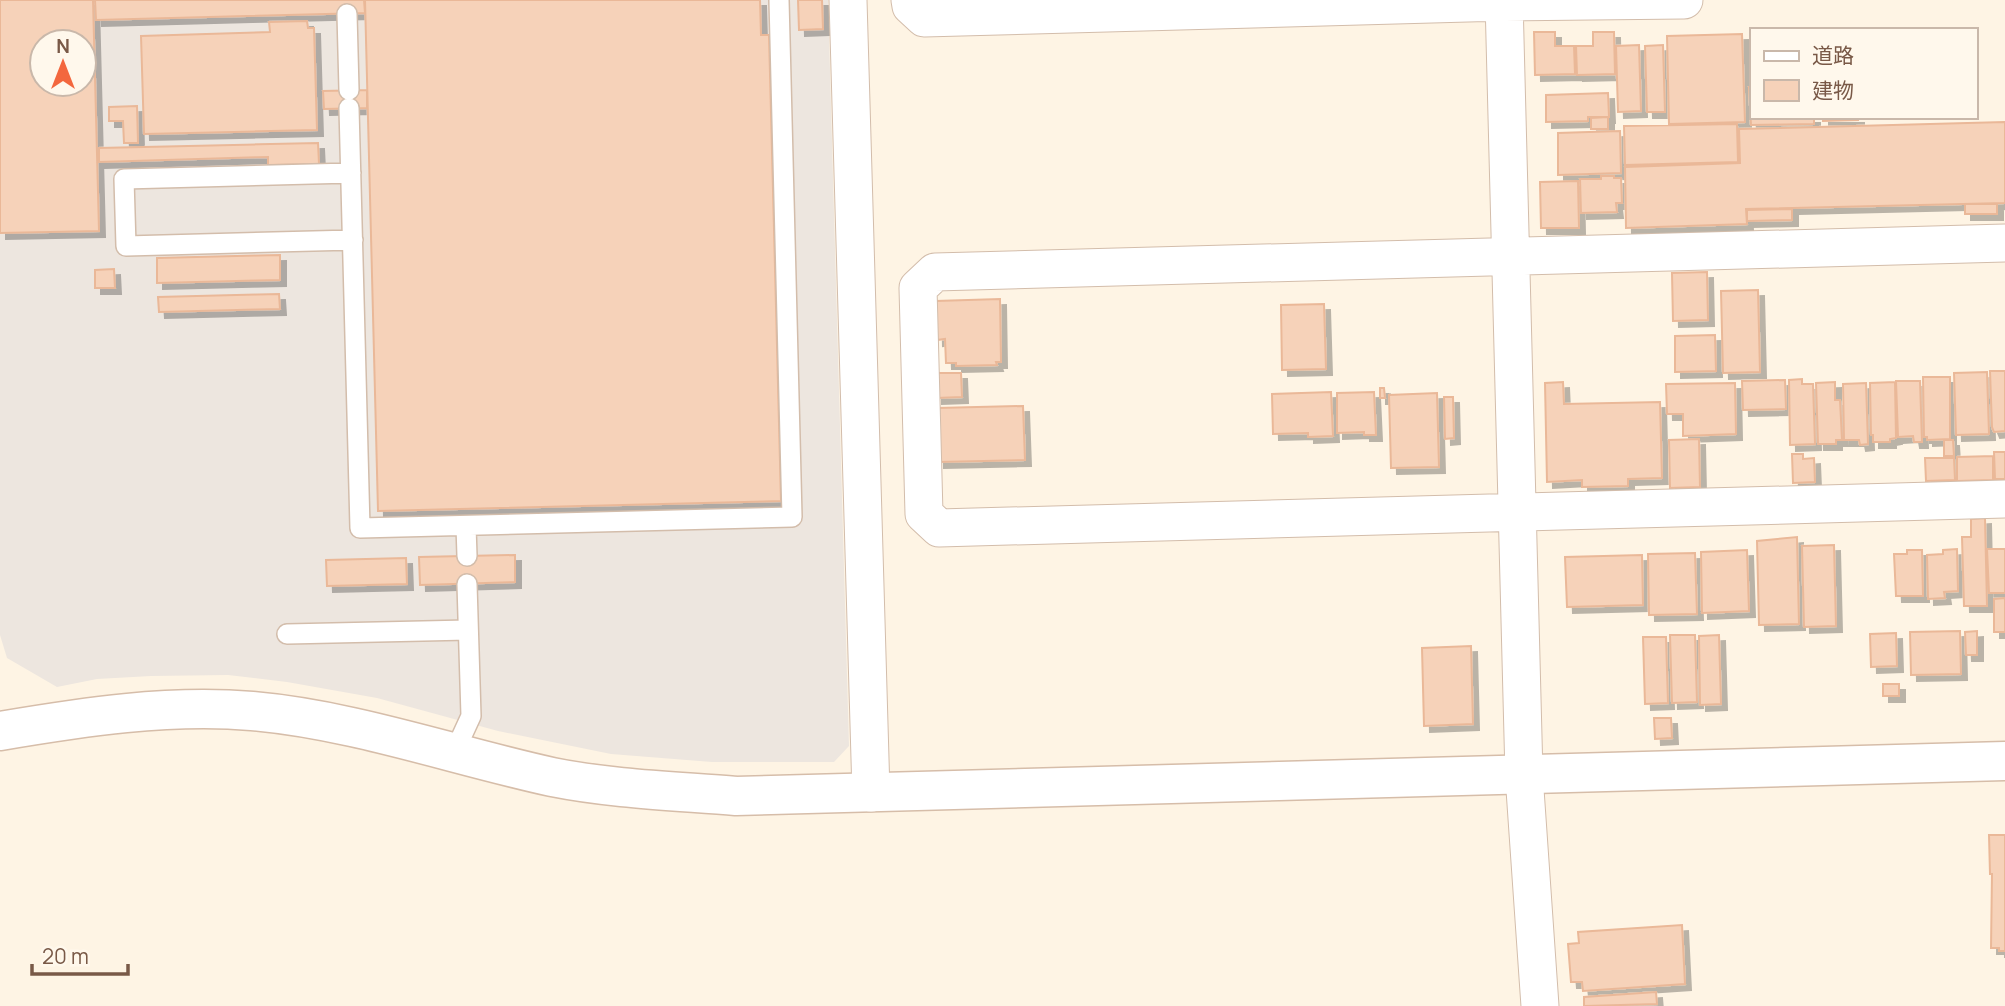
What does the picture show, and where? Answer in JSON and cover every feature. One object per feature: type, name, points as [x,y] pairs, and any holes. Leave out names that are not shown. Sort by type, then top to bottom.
[{"type":"street","points":[[848,0],[870,793]]},
{"type":"street","points":[[910,0],[911,6],[924,18],[1504,1],[1684,0]]},
{"type":"street","points":[[1504,1],[1524,775],[1540,1006]]},
{"type":"street","points":[[2005,243],[935,272],[918,289],[924,514],[939,528],[2005,499]]},
{"type":"street","points":[[0,731],[90,715],[178,710],[250,711],[313,718],[554,777],[626,788],[736,796],[2005,761]]},
{"type":"lane","points":[[347,14],[360,528],[792,517],[779,0]]},
{"type":"lane","points":[[351,173],[124,179],[125,219],[126,246],[353,240]]},
{"type":"lane","points":[[466,526],[467,556]]},
{"type":"lane","points":[[454,752],[471,716],[467,584]]},
{"type":"lane","points":[[287,634],[468,629]]},
{"type":"shaded area","points":[[0,0],[828,0],[849,746],[834,762],[712,762],[611,754],[498,731],[377,698],[228,675],[97,679],[57,687],[7,658],[0,635]]},
{"type":"building","points":[[0,0],[93,0],[94,28],[28,28],[28,98],[96,98],[99,231],[0,233]]},
{"type":"building","points":[[95,0],[364,0],[365,13],[96,20]]},
{"type":"building","points":[[365,0],[760,0],[761,35],[769,35],[781,501],[378,511]]},
{"type":"building","points":[[798,0],[822,0],[823,29],[799,30]]},
{"type":"building","points":[[307,21],[308,28],[314,28],[317,130],[144,134],[141,36],[270,32],[269,22]]},
{"type":"building","points":[[1534,32],[1555,32],[1555,46],[1574,46],[1575,74],[1535,75]]},
{"type":"building","points":[[1593,32],[1614,32],[1615,74],[1577,75],[1576,46],[1593,46]]},
{"type":"building","points":[[1742,34],[1745,122],[1669,124],[1667,36]]},
{"type":"building","points":[[1639,45],[1641,111],[1618,112],[1616,46]]},
{"type":"building","points":[[1663,45],[1665,112],[1647,112],[1645,46]]},
{"type":"building","points":[[367,90],[367,108],[324,109],[323,91]]},
{"type":"building","points":[[1608,93],[1609,117],[1588,117],[1588,121],[1546,122],[1546,95]]},
{"type":"building","points":[[137,106],[138,143],[124,143],[123,121],[109,121],[109,107]]},
{"type":"building","points":[[1608,117],[1608,129],[1591,129],[1591,118]]},
{"type":"building","points":[[1751,119],[1814,119],[1814,124],[1751,125]]},
{"type":"building","points":[[1823,119],[1858,119],[1858,120]]},
{"type":"building","points":[[2005,122],[2005,203],[1746,209],[1747,224],[1626,228],[1625,167],[1740,163],[1739,129]]},
{"type":"building","points":[[1737,124],[1738,162],[1625,165],[1624,126]]},
{"type":"building","points":[[1620,131],[1621,173],[1558,175],[1558,133]]},
{"type":"building","points":[[318,143],[319,164],[268,165],[268,157],[99,162],[99,148]]},
{"type":"building","points":[[1601,176],[1621,178],[1622,203],[1616,203],[1617,212],[1581,213],[1580,179],[1601,179]]},
{"type":"building","points":[[1578,181],[1579,228],[1541,228],[1540,182]]},
{"type":"building","points":[[1965,204],[1997,204],[1997,214],[1965,214]]},
{"type":"building","points":[[1792,209],[1792,220],[1747,221],[1747,210]]},
{"type":"building","points":[[280,255],[280,280],[157,283],[157,258]]},
{"type":"building","points":[[114,269],[115,288],[95,288],[95,270]]},
{"type":"building","points":[[1707,272],[1708,320],[1673,321],[1672,273]]},
{"type":"building","points":[[1758,290],[1760,372],[1723,373],[1721,291]]},
{"type":"building","points":[[279,294],[280,309],[159,312],[158,297]]},
{"type":"building","points":[[1000,299],[1001,362],[996,362],[997,365],[956,366],[956,363],[946,363],[945,339],[937,340],[936,301]]},
{"type":"building","points":[[1324,304],[1326,369],[1282,370],[1281,305]]},
{"type":"building","points":[[1715,335],[1716,371],[1675,372],[1675,336]]},
{"type":"building","points":[[1990,371],[2005,371],[2005,431],[1994,432],[1992,427]]},
{"type":"building","points":[[1987,372],[1989,434],[1956,435],[1954,373]]},
{"type":"building","points":[[935,373],[961,373],[962,397],[936,398]]},
{"type":"building","points":[[1923,377],[1950,377],[1950,439],[1927,440],[1927,437],[1924,437]]},
{"type":"building","points":[[1802,379],[1802,384],[1813,384],[1815,444],[1790,445],[1789,380]]},
{"type":"building","points":[[1785,380],[1786,409],[1743,410],[1742,381]]},
{"type":"building","points":[[1896,381],[1920,381],[1922,442],[1914,442],[1913,436],[1898,437]]},
{"type":"building","points":[[1563,382],[1564,404],[1660,402],[1662,478],[1628,479],[1628,486],[1582,487],[1582,480],[1547,482],[1545,383]]},
{"type":"building","points":[[1835,382],[1835,400],[1840,400],[1842,440],[1836,440],[1836,444],[1818,444],[1816,383]]},
{"type":"building","points":[[1895,382],[1896,438],[1890,439],[1890,442],[1873,442],[1870,383]]},
{"type":"building","points":[[1735,383],[1736,434],[1683,436],[1683,414],[1667,414],[1666,384]]},
{"type":"building","points":[[1866,383],[1868,444],[1860,445],[1859,440],[1844,440],[1843,384]]},
{"type":"building","points":[[1380,388],[1384,388],[1385,398],[1380,398]]},
{"type":"building","points":[[1331,392],[1333,436],[1308,437],[1308,433],[1273,434],[1272,394]]},
{"type":"building","points":[[1374,392],[1376,435],[1364,435],[1364,432],[1337,433],[1337,393]]},
{"type":"building","points":[[1437,393],[1439,467],[1391,468],[1389,395]]},
{"type":"building","points":[[1444,397],[1453,397],[1454,438],[1445,439]]},
{"type":"building","points":[[1023,406],[1025,460],[938,462],[937,408]]},
{"type":"building","points":[[1699,439],[1700,487],[1670,488],[1669,440]]},
{"type":"building","points":[[1944,440],[1953,440],[1954,456],[1944,456]]},
{"type":"building","points":[[1994,452],[2005,452],[2005,479],[1995,479]]},
{"type":"building","points":[[1792,454],[1803,454],[1803,459],[1814,458],[1815,482],[1793,483]]},
{"type":"building","points":[[1993,456],[1993,480],[1957,481],[1957,457]]},
{"type":"building","points":[[1925,458],[1954,458],[1955,480],[1926,481]]},
{"type":"building","points":[[1985,518],[1987,606],[1964,606],[1962,537],[1971,537],[1971,519]]},
{"type":"building","points":[[1797,537],[1799,624],[1759,625],[1757,541]]},
{"type":"building","points":[[1834,545],[1836,626],[1804,627],[1802,546]]},
{"type":"building","points":[[1957,549],[1958,591],[1944,592],[1945,598],[1928,599],[1927,555],[1943,554],[1943,550]]},
{"type":"building","points":[[1987,549],[2005,549],[2005,593],[1989,593]]},
{"type":"building","points":[[1747,550],[1749,611],[1702,613],[1701,552]]},
{"type":"building","points":[[1907,550],[1922,550],[1923,596],[1896,596],[1894,554],[1907,554]]},
{"type":"building","points":[[1695,553],[1697,614],[1649,615],[1648,554]]},
{"type":"building","points":[[515,555],[515,582],[420,585],[419,557]]},
{"type":"building","points":[[1642,555],[1643,605],[1567,607],[1565,557]]},
{"type":"building","points":[[406,558],[407,584],[327,586],[326,560]]},
{"type":"building","points":[[2005,598],[2005,632],[1994,632],[1994,599]]},
{"type":"building","points":[[1960,631],[1961,674],[1911,675],[1910,632]]},
{"type":"building","points":[[1977,631],[1977,655],[1966,655],[1965,632]]},
{"type":"building","points":[[1896,633],[1897,666],[1871,667],[1870,634]]},
{"type":"building","points":[[1670,635],[1695,635],[1697,702],[1672,703]]},
{"type":"building","points":[[1719,635],[1721,704],[1700,705],[1699,636]]},
{"type":"building","points":[[1643,637],[1666,637],[1668,703],[1645,704]]},
{"type":"building","points":[[1471,646],[1473,724],[1424,726],[1422,648]]},
{"type":"building","points":[[1883,684],[1899,684],[1899,696],[1883,696]]},
{"type":"building","points":[[1654,718],[1671,718],[1672,738],[1655,739]]},
{"type":"building","points":[[1989,835],[2005,835],[2005,951],[1991,948],[1992,874]]},
{"type":"building","points":[[1682,925],[1685,984],[1583,991],[1582,982],[1571,982],[1568,944],[1579,943],[1578,932]]},
{"type":"building","points":[[1656,992],[1657,1004],[1584,1006],[1584,997]]}]
